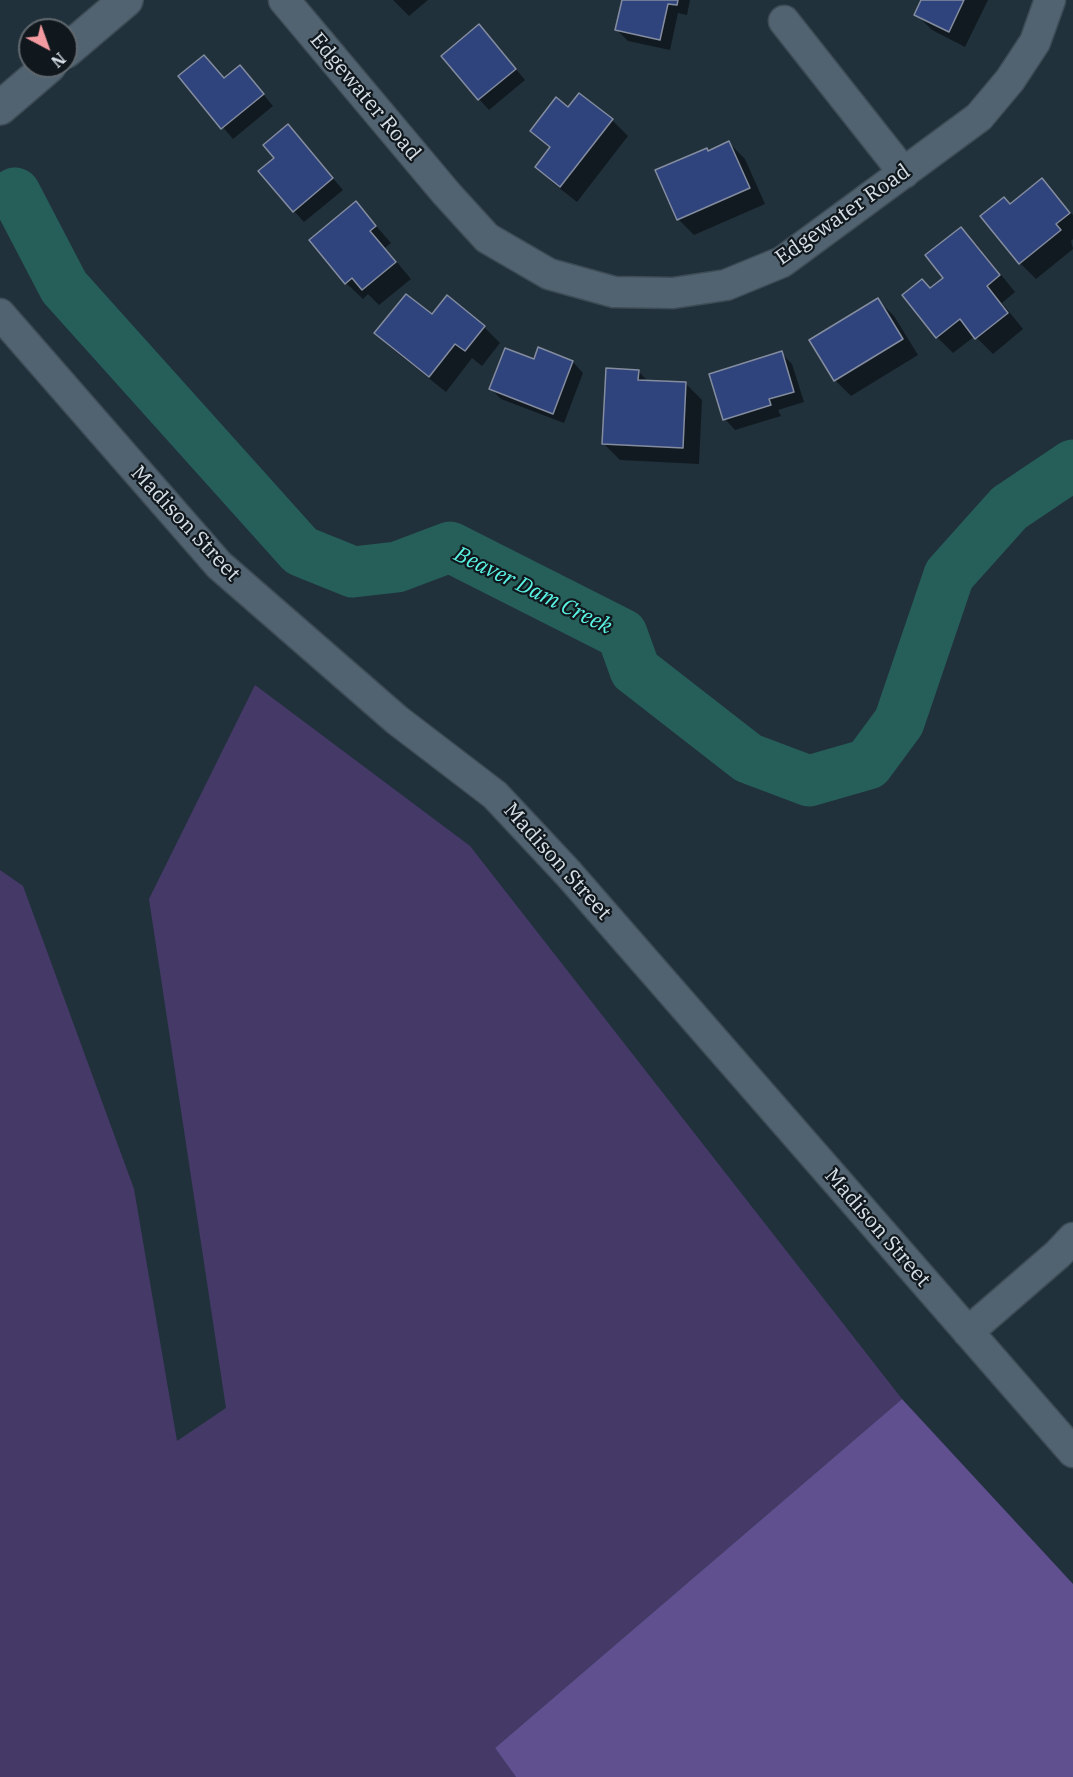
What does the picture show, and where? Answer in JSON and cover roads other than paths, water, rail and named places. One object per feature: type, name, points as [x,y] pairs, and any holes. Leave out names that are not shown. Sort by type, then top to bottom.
[{"type":"street","points":[[78,41],[126,0]]},
{"type":"street","name":"Edgewater Road","points":[[284,0],[486,238],[549,274],[614,292],[673,293],[726,285],[782,262],[979,117],[1004,87],[1035,42],[1050,0]]},
{"type":"street","points":[[784,21],[904,173]]},
{"type":"street","points":[[0,108],[35,78]]},
{"type":"street","name":"Madison Street","points":[[0,314],[219,565],[397,720],[495,795],[568,873],[1073,1452]]},
{"type":"street","points":[[968,1332],[1058,1254],[1073,1238]]},
{"type":"waterway","name":"Beaver Dam Creek","points":[[15,193],[64,287],[301,551],[353,572],[397,567],[450,547],[622,634],[635,670],[748,758],[809,781],[868,764],[899,722],[949,575],[1009,508],[1073,465]]}]
